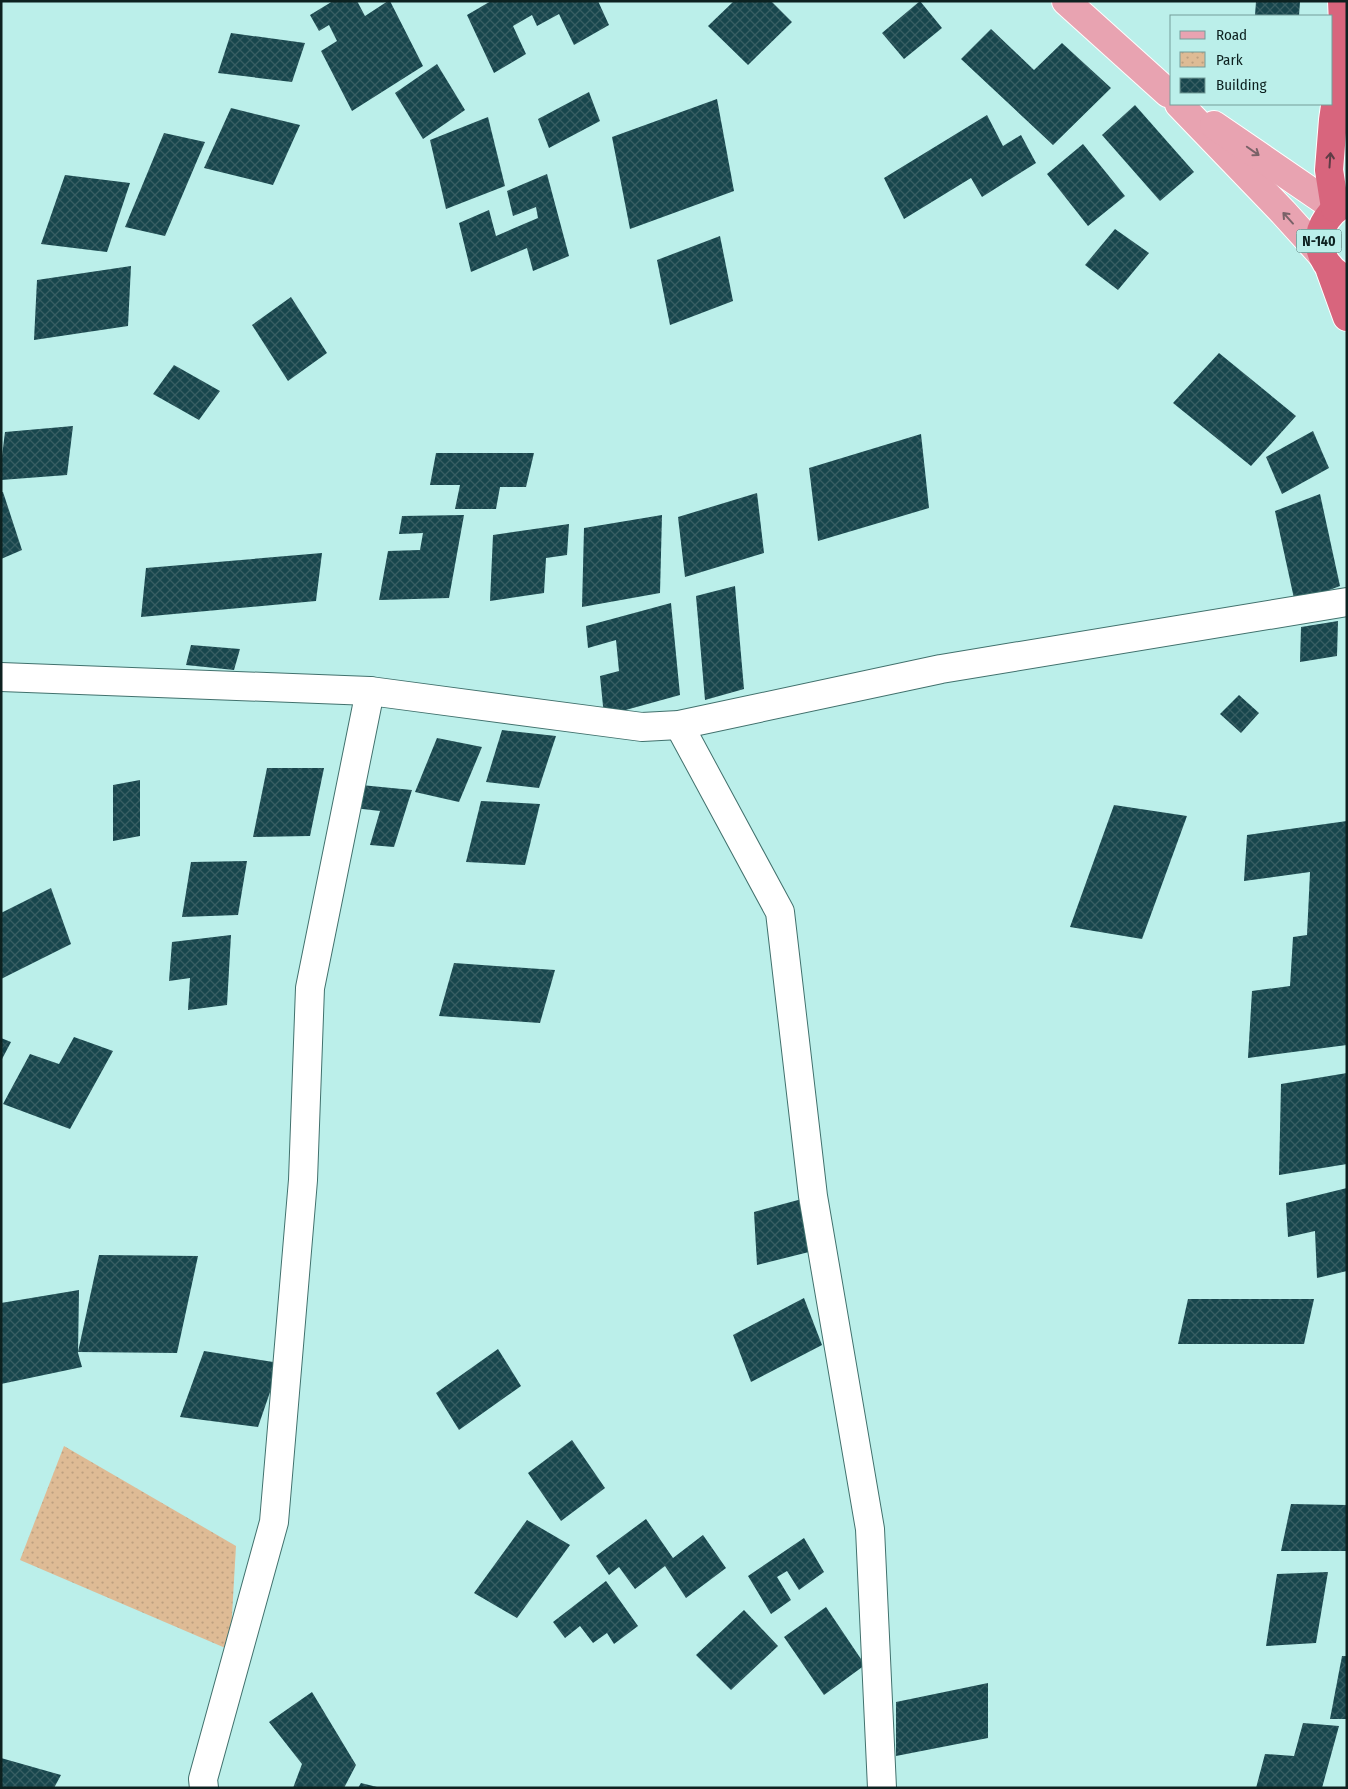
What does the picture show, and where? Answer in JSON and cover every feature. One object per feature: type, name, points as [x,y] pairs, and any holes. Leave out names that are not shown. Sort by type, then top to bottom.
[{"type":"highway","name":"N-140","points":[[1342,1],[1346,49],[1333,120],[1329,170],[1341,205],[1326,217],[1321,229],[1319,242],[1333,268],[1347,317]]},
{"type":"main road","points":[[1066,1],[1170,94]]},
{"type":"main road","points":[[1182,105],[1333,268]]},
{"type":"main road","points":[[1186,105],[1341,205]]},
{"type":"street","points":[[1,676],[370,691],[642,727],[679,725],[940,669],[1347,602]]},
{"type":"street","points":[[204,1788],[203,1779],[274,1522],[303,1180],[310,988],[370,691]]},
{"type":"street","points":[[679,725],[780,912],[813,1196],[870,1529],[882,1788]]},
{"type":"green space","points":[[64,1446],[236,1546],[230,1650],[20,1560]]},
{"type":"building","points":[[333,1],[357,1],[365,16],[390,1],[423,66],[352,111],[321,51],[337,41],[329,25],[319,31],[310,15]]},
{"type":"building","points":[[491,1],[598,1],[609,25],[574,45],[559,14],[537,26],[532,15],[513,26],[526,54],[494,73],[467,15]]},
{"type":"building","points":[[734,1],[771,1],[792,22],[748,65],[708,26]]},
{"type":"building","points":[[920,1],[942,28],[904,59],[882,33]]},
{"type":"building","points":[[1256,1],[1300,1],[1299,15],[1255,15]]},
{"type":"building","points":[[991,29],[1034,70],[1062,43],[1111,88],[1053,145],[961,59]]},
{"type":"building","points":[[231,33],[305,43],[292,82],[218,73]]},
{"type":"building","points":[[437,64],[465,110],[423,139],[395,93]]},
{"type":"building","points":[[589,92],[600,121],[549,148],[538,119]]},
{"type":"building","points":[[717,99],[734,191],[630,229],[612,137]]},
{"type":"building","points":[[1135,105],[1194,172],[1160,201],[1102,135]]},
{"type":"building","points":[[231,108],[300,125],[273,185],[204,168]]},
{"type":"building","points":[[987,115],[1003,146],[1021,135],[1036,163],[982,197],[971,178],[904,219],[884,178]]},
{"type":"building","points":[[488,117],[505,186],[446,209],[430,140]]},
{"type":"building","points":[[164,133],[205,142],[165,236],[125,227]]},
{"type":"building","points":[[1083,144],[1125,196],[1088,226],[1047,174]]},
{"type":"building","points":[[547,174],[569,256],[533,271],[527,248],[471,272],[459,223],[489,210],[496,236],[538,218],[536,207],[513,216],[507,191]]},
{"type":"building","points":[[65,175],[130,183],[107,252],[41,244]]},
{"type":"building","points":[[1115,229],[1149,253],[1118,290],[1085,265]]},
{"type":"building","points":[[720,236],[733,301],[670,325],[657,260]]},
{"type":"building","points":[[131,266],[128,326],[34,340],[37,280]]},
{"type":"building","points":[[291,297],[327,353],[288,381],[252,325]]},
{"type":"building","points":[[1219,353],[1296,416],[1251,466],[1173,403]]},
{"type":"building","points":[[174,365],[220,391],[199,420],[153,394]]},
{"type":"building","points":[[73,426],[67,475],[1,480],[5,432]]},
{"type":"building","points":[[1313,431],[1329,468],[1282,494],[1266,457]]},
{"type":"building","points":[[921,434],[929,508],[818,541],[809,468]]},
{"type":"building","points":[[436,453],[534,453],[526,487],[500,487],[496,509],[455,509],[460,485],[430,485]]},
{"type":"building","points":[[1,492],[3,492],[22,550],[1,559]]},
{"type":"building","points":[[757,493],[764,553],[685,577],[678,517]]},
{"type":"building","points":[[1320,494],[1340,586],[1295,603],[1275,511]]},
{"type":"building","points":[[464,515],[449,598],[379,600],[388,551],[420,550],[423,533],[399,534],[402,516]]},
{"type":"building","points":[[662,515],[660,593],[582,607],[584,528]]},
{"type":"building","points":[[569,524],[567,555],[546,558],[544,593],[490,601],[493,535]]},
{"type":"building","points":[[322,553],[316,601],[141,617],[146,568]]},
{"type":"building","points":[[735,586],[744,689],[705,700],[696,596]]},
{"type":"building","points":[[671,603],[680,695],[604,716],[600,676],[619,671],[616,640],[588,648],[586,626]]},
{"type":"building","points":[[1338,621],[1337,656],[1300,662],[1301,627]]},
{"type":"building","points":[[191,645],[240,649],[234,670],[186,665]]},
{"type":"building","points":[[1239,695],[1259,713],[1241,733],[1220,714]]},
{"type":"building","points":[[502,730],[556,736],[539,788],[486,782]]},
{"type":"building","points":[[437,738],[482,747],[459,802],[415,792]]},
{"type":"building","points":[[267,768],[324,768],[310,836],[253,837]]},
{"type":"building","points":[[140,780],[140,836],[113,841],[113,785]]},
{"type":"building","points":[[361,785],[412,790],[394,847],[370,845],[380,811],[354,808]]},
{"type":"building","points":[[481,801],[540,804],[525,865],[466,862]]},
{"type":"building","points":[[1114,805],[1187,816],[1142,939],[1070,927]]},
{"type":"building","points":[[1347,821],[1347,1045],[1248,1058],[1252,991],[1290,986],[1293,937],[1307,935],[1310,872],[1244,881],[1247,835]]},
{"type":"building","points":[[247,861],[238,915],[182,917],[191,862]]},
{"type":"building","points":[[51,888],[71,944],[1,979],[1,913]]},
{"type":"building","points":[[231,935],[227,1005],[188,1010],[190,978],[169,981],[172,942]]},
{"type":"building","points":[[454,963],[555,970],[540,1023],[439,1016]]},
{"type":"building","points":[[74,1037],[113,1051],[70,1129],[3,1104],[30,1054],[59,1064]]},
{"type":"building","points":[[1,1038],[11,1042],[1,1061]]},
{"type":"building","points":[[1347,1073],[1347,1164],[1279,1175],[1281,1084]]},
{"type":"building","points":[[1347,1188],[1347,1271],[1317,1278],[1315,1231],[1288,1237],[1286,1203]]},
{"type":"building","points":[[813,1196],[817,1250],[757,1265],[754,1212]]},
{"type":"building","points":[[99,1255],[198,1256],[177,1353],[78,1352]]},
{"type":"building","points":[[79,1290],[78,1353],[82,1367],[1,1384],[1,1303]]},
{"type":"building","points":[[804,1298],[822,1345],[751,1382],[733,1335]]},
{"type":"building","points":[[1188,1299],[1314,1299],[1304,1344],[1178,1344]]},
{"type":"building","points":[[498,1349],[521,1386],[459,1430],[436,1393]]},
{"type":"building","points":[[204,1351],[280,1363],[258,1427],[180,1417]]},
{"type":"building","points":[[572,1440],[605,1488],[561,1521],[528,1473]]},
{"type":"building","points":[[1291,1504],[1347,1505],[1347,1551],[1281,1551]]},
{"type":"building","points":[[646,1519],[673,1558],[703,1535],[726,1568],[686,1598],[665,1566],[635,1589],[619,1567],[609,1575],[596,1556]]},
{"type":"building","points":[[527,1520],[570,1545],[517,1618],[474,1593]]},
{"type":"building","points":[[804,1538],[824,1572],[799,1590],[787,1571],[777,1577],[791,1600],[771,1614],[748,1576]]},
{"type":"building","points":[[1328,1572],[1316,1643],[1266,1646],[1277,1574]]},
{"type":"building","points":[[606,1581],[638,1626],[614,1644],[607,1633],[593,1643],[580,1626],[565,1638],[553,1622]]},
{"type":"building","points":[[826,1607],[865,1665],[824,1695],[784,1637]]},
{"type":"building","points":[[744,1610],[778,1646],[731,1690],[696,1655]]},
{"type":"building","points":[[1342,1656],[1347,1656],[1347,1719],[1330,1719]]},
{"type":"building","points":[[988,1683],[988,1738],[896,1756],[896,1702]]},
{"type":"building","points":[[312,1692],[356,1765],[344,1788],[293,1788],[302,1764],[269,1722]]},
{"type":"building","points":[[1303,1723],[1339,1726],[1322,1788],[1256,1788],[1265,1754],[1294,1756]]},
{"type":"building","points":[[1,1758],[61,1775],[54,1788],[1,1788]]},
{"type":"building","points":[[361,1783],[377,1787],[358,1788]]}]
